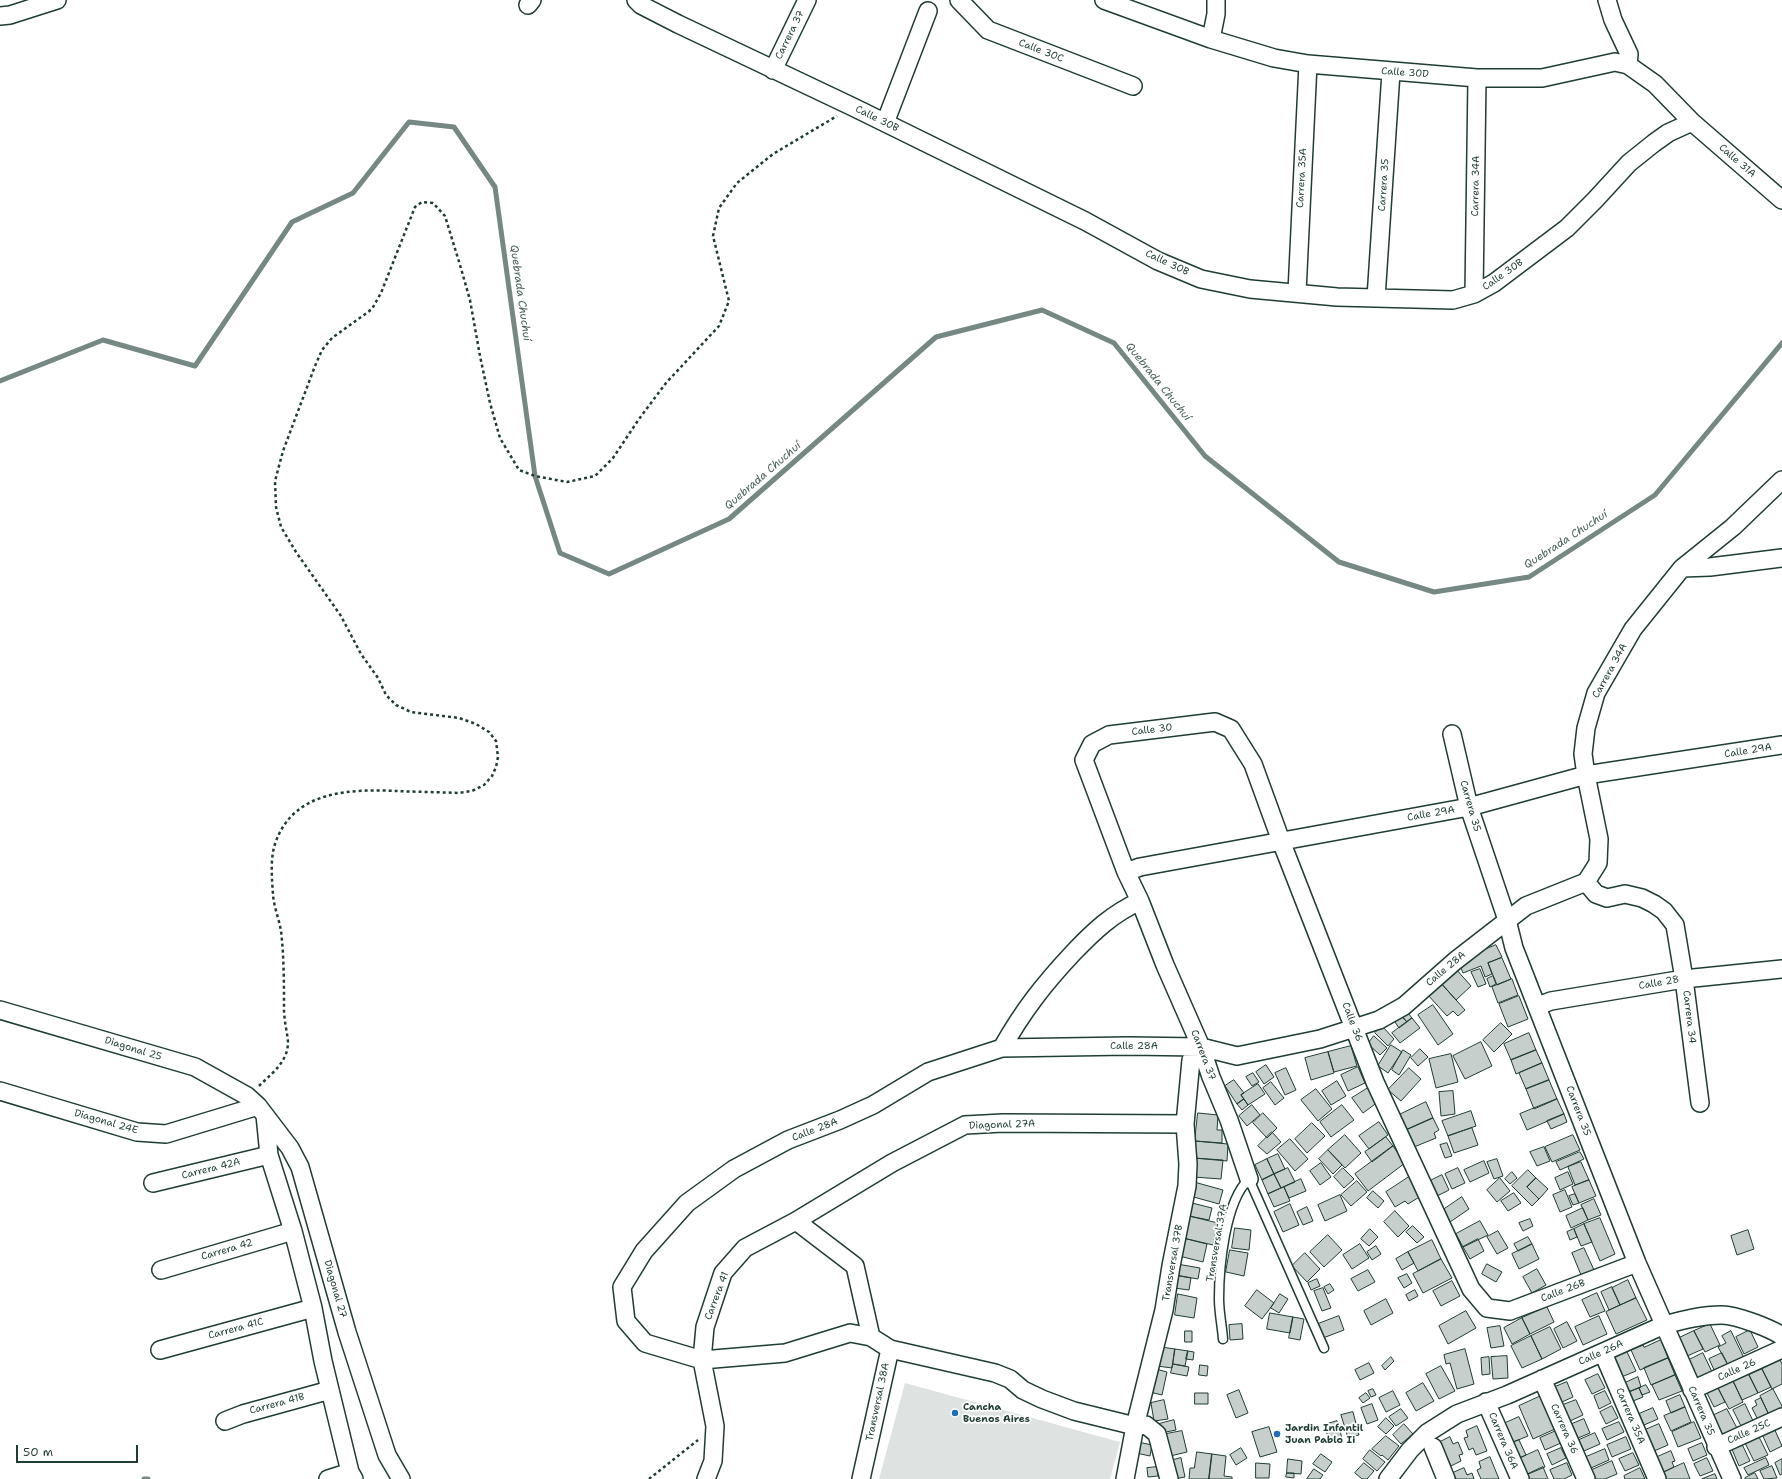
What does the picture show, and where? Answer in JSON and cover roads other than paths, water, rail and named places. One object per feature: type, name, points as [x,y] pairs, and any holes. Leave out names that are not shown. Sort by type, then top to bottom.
[{"type":"street","points":[[0,16],[10,15],[56,0]]},
{"type":"street","name":"Carrera 37","points":[[773,70],[807,0]]},
{"type":"street","name":"Calle 30C","points":[[959,0],[988,30],[1133,86]]},
{"type":"street","name":"Calle 30D","points":[[1104,0],[1211,38],[1274,58],[1308,64],[1477,78],[1542,78],[1615,62],[1628,65]]},
{"type":"street","points":[[1211,38],[1216,14],[1216,0]]},
{"type":"street","points":[[1607,0],[1629,54],[1628,65],[1655,84],[1692,122]]},
{"type":"street","name":"Calle 30B","points":[[640,2],[678,24],[853,107],[1085,221],[1158,261],[1201,279],[1250,289],[1297,292],[1337,297],[1453,300],[1474,294],[1494,283],[1567,228],[1629,163],[1654,143],[1668,133],[1692,122]]},
{"type":"street","points":[[885,123],[928,11]]},
{"type":"street","name":"Carrera 35A","points":[[1297,292],[1308,64]]},
{"type":"street","name":"Carrera 35","points":[[1376,298],[1391,72]]},
{"type":"street","name":"Carrera 34A","points":[[1474,294],[1477,78]]},
{"type":"street","name":"Calle 31A","points":[[1692,122],[1782,200]]},
{"type":"street","name":"Carrera 34A","points":[[1586,882],[1598,864],[1599,839],[1583,754],[1586,728],[1596,692],[1633,629],[1682,568],[1732,527],[1782,480]]},
{"type":"street","points":[[1682,568],[1710,567],[1782,558]]},
{"type":"street","name":"Calle 30","points":[[1084,760],[1092,744],[1109,735],[1215,722],[1231,729]]},
{"type":"street","name":"Calle 36","points":[[1231,729],[1253,764],[1281,841],[1376,1082],[1471,1289],[1487,1308]]},
{"type":"street","name":"Carrera 35","points":[[1452,734],[1469,807],[1507,920],[1514,948],[1538,1006],[1637,1263],[1716,1447],[1732,1479]]},
{"type":"street","name":"Calle 29A","points":[[1126,872],[1140,867],[1469,807],[1586,775],[1782,745]]},
{"type":"street","name":"Carrera 37","points":[[1084,760],[1126,872],[1140,901],[1165,965],[1201,1047],[1249,1178]]},
{"type":"street","name":"Carrera 34","points":[[1586,882],[1596,894],[1607,898],[1625,894],[1642,898],[1664,911],[1675,925],[1684,979],[1700,1103]]},
{"type":"street","name":"Calle 28A","points":[[702,1360],[645,1343],[626,1321],[622,1287],[644,1251],[687,1204],[734,1169],[788,1140],[840,1120],[873,1105],[928,1072],[1002,1048],[1128,1046],[1201,1047],[1237,1056],[1320,1039],[1379,1020],[1404,1006],[1455,961],[1526,906],[1586,882]]},
{"type":"street","points":[[1002,1048],[1033,998],[1054,973],[1099,926],[1130,905],[1140,901]]},
{"type":"street","name":"Calle 28","points":[[1538,1006],[1552,1001],[1684,979],[1782,969]]},
{"type":"street","name":"Diagonal 25","points":[[0,1010],[195,1067],[257,1105]]},
{"type":"street","name":"Transversal 37B","points":[[1125,1479],[1134,1426],[1164,1310],[1187,1186],[1188,1164],[1185,1124],[1191,1060],[1201,1047]]},
{"type":"street","name":"Diagonal 24E","points":[[0,1091],[137,1132],[166,1134],[257,1105]]},
{"type":"street","points":[[257,1105],[313,1308],[330,1390],[352,1475],[328,1479]]},
{"type":"street","name":"Diagonal 27","points":[[257,1105],[290,1148],[300,1167],[361,1376],[387,1455],[401,1479]]},
{"type":"street","name":"Diagonal 27A","points":[[796,1221],[892,1163],[965,1125],[1003,1123],[1185,1124]]},
{"type":"street","name":"Carrera 42A","points":[[153,1183],[270,1155]]},
{"type":"street","points":[[702,1360],[785,1353],[850,1333],[871,1337],[854,1266],[796,1221]]},
{"type":"street","name":"Carrera 41","points":[[706,1479],[712,1461],[715,1426],[702,1360],[705,1327],[723,1273],[745,1248],[796,1221]]},
{"type":"street","name":"Carrera 42","points":[[161,1270],[293,1231]]},
{"type":"street","name":"Calle 26B","points":[[1487,1308],[1510,1311],[1637,1263]]},
{"type":"street","name":"Carrera 41C","points":[[160,1350],[313,1308]]},
{"type":"street","name":"Calle 26A","points":[[1388,1479],[1410,1450],[1430,1440],[1457,1414],[1542,1380],[1664,1325],[1687,1319],[1723,1315],[1753,1323],[1782,1336]]},
{"type":"street","name":"Transversal 38A","points":[[861,1479],[890,1349],[871,1337]]},
{"type":"street","points":[[890,1349],[995,1373],[1010,1379],[1023,1390],[1042,1400],[1074,1411],[1134,1426],[1146,1425],[1157,1434],[1169,1479]]},
{"type":"street","name":"Calle 26","points":[[1692,1390],[1782,1349]]},
{"type":"street","name":"Carrera 35A","points":[[1603,1353],[1657,1479]]},
{"type":"street","name":"Carrera 36","points":[[1542,1380],[1586,1479]]},
{"type":"street","name":"Carrera 41B","points":[[225,1421],[243,1414],[330,1390]]},
{"type":"street","name":"Carrera 36A","points":[[1486,1402],[1520,1479]]},
{"type":"street","name":"Calle 25C","points":[[1716,1447],[1782,1417]]},
{"type":"street","points":[[1430,1440],[1446,1479]]},
{"type":"lane","name":"Transversal 37A","points":[[1223,1339],[1219,1301],[1220,1269],[1230,1214],[1235,1198],[1242,1185],[1249,1178]]},
{"type":"lane","name":"Carrera 37","points":[[1249,1178],[1324,1348]]},
{"type":"waterway","name":"Quebrada Chuchuí","points":[[0,381],[103,340],[195,366],[292,222],[353,193],[409,122],[454,127],[495,187],[535,476],[560,553],[609,574],[729,519],[936,337],[1042,310],[1114,343],[1205,456],[1339,562],[1434,592],[1529,577],[1655,495],[1782,343]]},
{"type":"place","name":"Cancha Buenos Aires","points":[[955,1413]]},
{"type":"place","name":"Jardin Infantil Juan Pablo Ii","points":[[1277,1434]]}]
